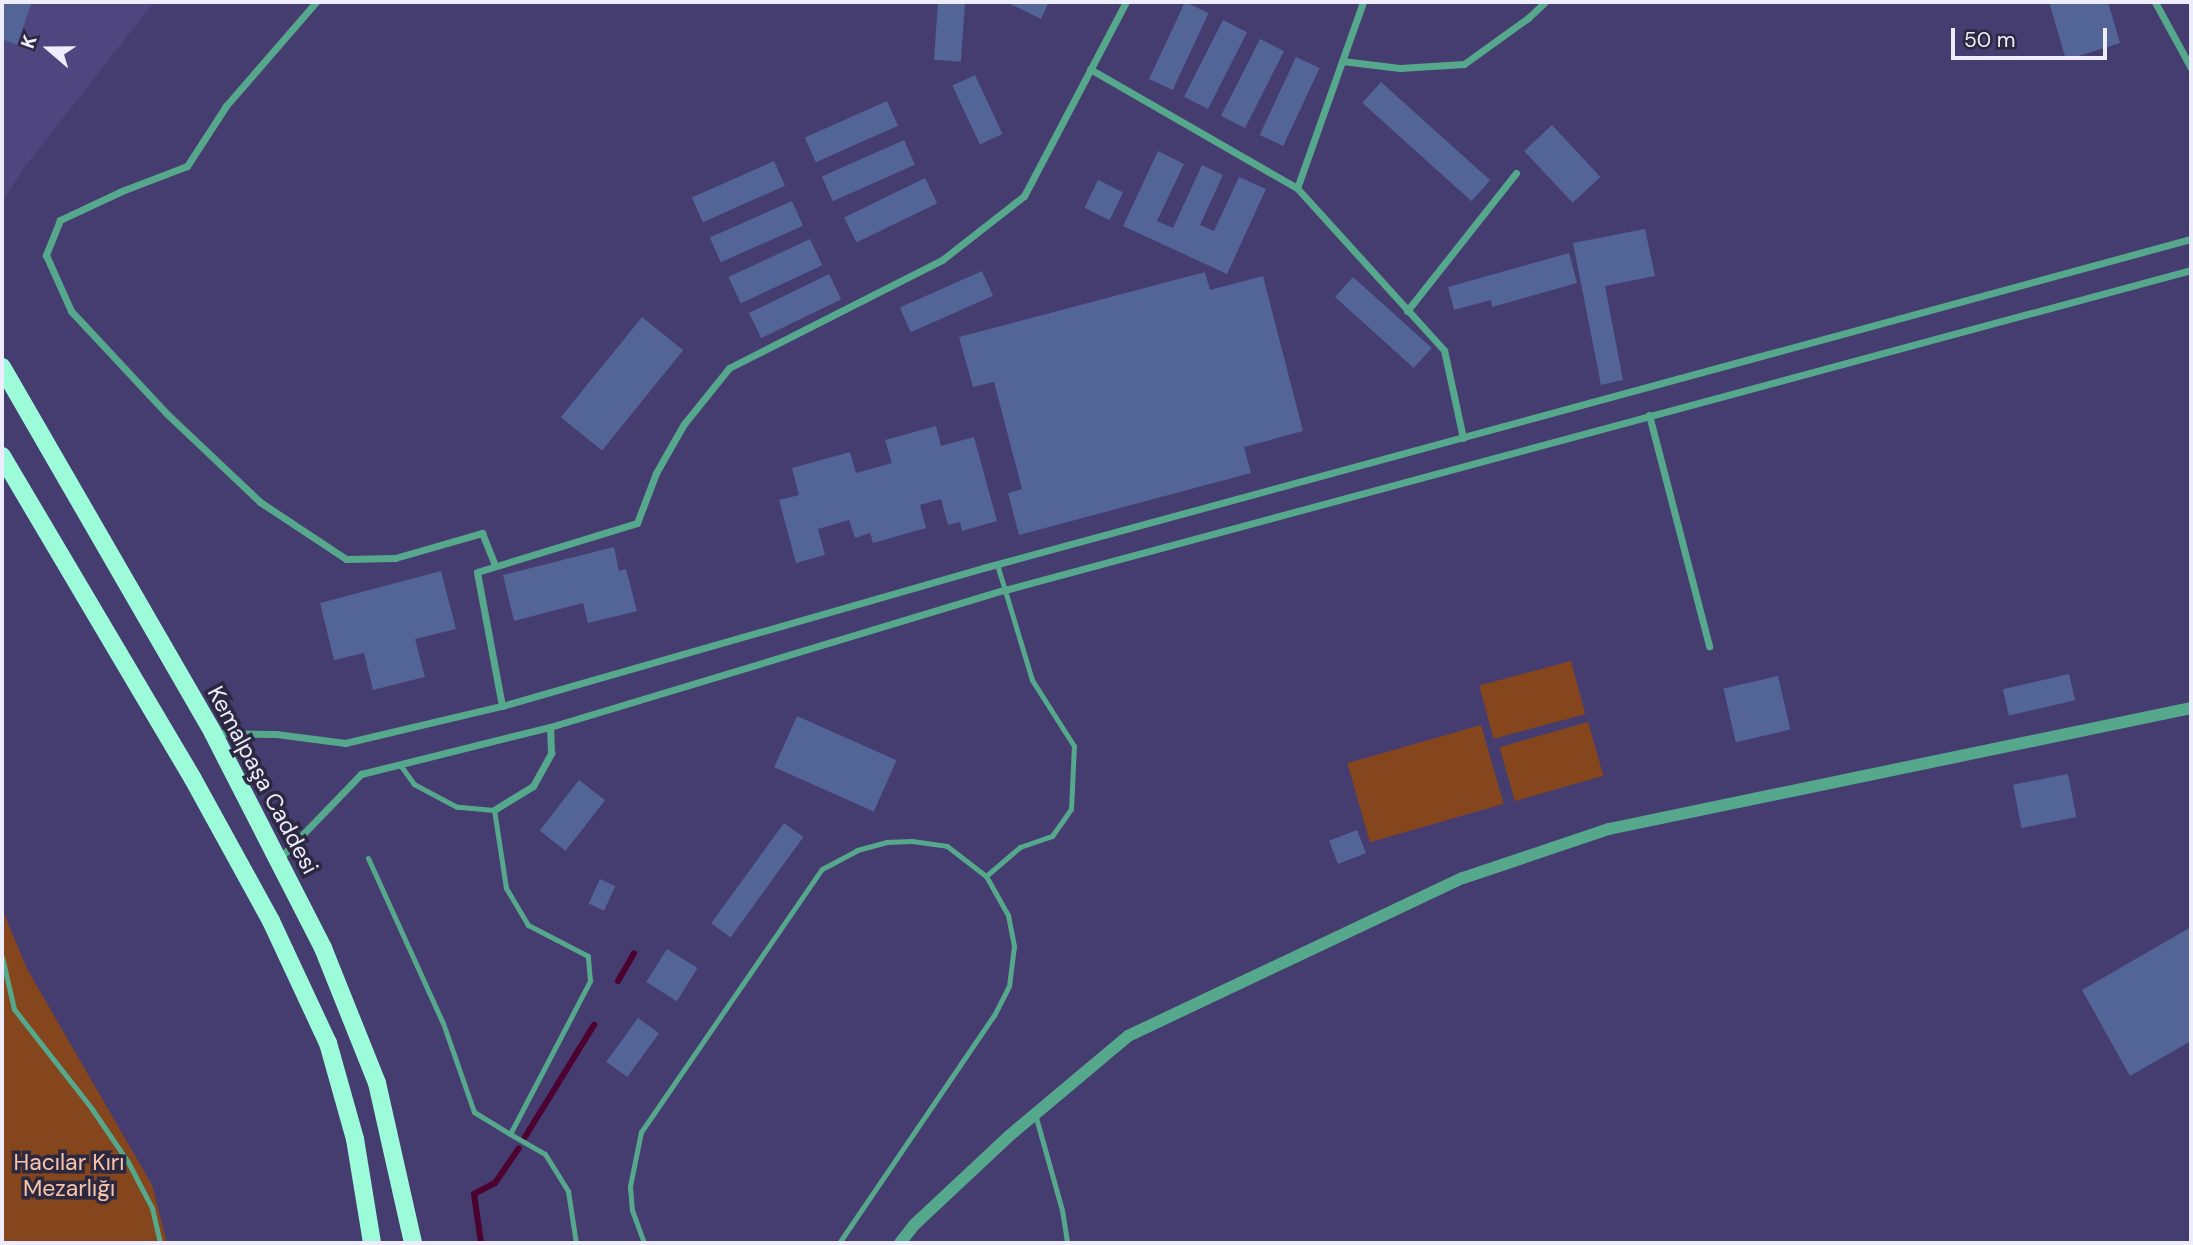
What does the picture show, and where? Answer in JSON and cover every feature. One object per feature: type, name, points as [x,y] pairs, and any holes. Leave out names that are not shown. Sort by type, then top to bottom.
[{"type":"main road","name":"Kemalpaşa Caddesi","points":[[2,367],[213,733],[323,948],[377,1083],[413,1243]]},
{"type":"main road","points":[[2,456],[193,779],[271,921],[328,1043],[355,1139],[372,1243]]},
{"type":"street","points":[[316,2],[226,106],[187,166],[124,190],[60,220],[46,254],[71,311],[166,413],[260,502],[346,559],[395,558],[482,533],[495,566]]},
{"type":"street","points":[[502,706],[477,572],[637,523],[656,473],[684,424],[729,368],[942,260],[1024,195],[1126,2]]},
{"type":"street","points":[[1297,188],[1363,2]]},
{"type":"street","points":[[1342,61],[1400,68],[1464,65],[1528,18],[1545,2]]},
{"type":"street","points":[[2155,2],[2191,68]]},
{"type":"street","points":[[1090,69],[1297,188],[1444,350],[1463,438]]},
{"type":"street","points":[[1407,311],[1516,173]]},
{"type":"street","points":[[213,733],[276,734],[345,743],[502,706],[997,564],[2191,239]]},
{"type":"street","points":[[278,860],[361,774],[550,727],[1005,590],[2191,270]]},
{"type":"street","points":[[1649,415],[1709,646]]},
{"type":"street","points":[[900,1243],[914,1225],[1035,1114],[1128,1036],[1464,878],[1609,830],[2191,708]]},
{"type":"street","points":[[494,810],[533,786],[551,753],[550,727]]},
{"type":"lane","points":[[986,876],[1020,847],[1052,836],[1071,809],[1074,746],[1032,680],[997,564]]},
{"type":"lane","points":[[401,766],[414,784],[457,807],[494,810],[506,888],[528,925],[588,956],[590,981],[509,1134]]},
{"type":"lane","points":[[644,1243],[632,1210],[630,1186],[641,1132],[822,869],[857,850],[886,842],[912,841],[947,846],[986,876],[1008,915],[1014,946],[1009,986],[994,1015],[839,1243]]},
{"type":"lane","points":[[368,858],[443,1023],[474,1112],[545,1154],[568,1191],[576,1243]]},
{"type":"lane","points":[[2,957],[14,1009],[92,1109],[128,1162],[152,1208],[160,1243]]},
{"type":"lane","points":[[1035,1114],[1062,1210],[1067,1243]]},
{"type":"shaded area","points":[[2,2],[154,2],[24,168],[2,202]]},
{"type":"green space","points":[[1571,661],[1585,714],[1493,739],[1479,686]]},
{"type":"green space","points":[[1588,722],[1603,776],[1515,801],[1500,747]]},
{"type":"green space","points":[[1481,725],[1504,804],[1370,842],[1347,763]]},
{"type":"green space","name":"Hacılar Kırı Mezarlığı","points":[[2,909],[27,969],[152,1185],[167,1243],[2,1243]]},
{"type":"building","points":[[2,2],[32,2],[17,45],[2,39]]},
{"type":"building","points":[[938,2],[965,4],[961,62],[934,60]]},
{"type":"building","points":[[1006,2],[1049,2],[1041,19]]},
{"type":"building","points":[[1185,2],[1209,13],[1173,90],[1149,79]]},
{"type":"building","points":[[2049,2],[2108,2],[2120,43],[2066,60]]},
{"type":"building","points":[[1223,20],[1247,32],[1208,109],[1184,97]]},
{"type":"building","points":[[1260,39],[1284,51],[1245,128],[1221,116]]},
{"type":"building","points":[[1296,57],[1320,68],[1283,146],[1260,135]]},
{"type":"building","points":[[975,75],[1002,134],[980,144],[952,86]]},
{"type":"building","points":[[1381,82],[1490,180],[1472,201],[1362,103]]},
{"type":"building","points":[[887,101],[898,126],[816,162],[805,138]]},
{"type":"building","points":[[1552,125],[1600,177],[1573,203],[1524,151]]},
{"type":"building","points":[[904,140],[915,165],[833,201],[822,177]]},
{"type":"building","points":[[1158,151],[1184,164],[1157,221],[1173,228],[1202,165],[1223,175],[1200,225],[1214,231],[1239,177],[1266,189],[1227,274],[1123,226]]},
{"type":"building","points":[[774,161],[785,186],[703,222],[692,198]]},
{"type":"building","points":[[925,178],[937,203],[856,243],[844,217]]},
{"type":"building","points":[[1098,180],[1123,192],[1110,220],[1084,208]]},
{"type":"building","points":[[792,201],[803,226],[721,262],[710,238]]},
{"type":"building","points":[[1645,229],[1655,276],[1605,286],[1623,380],[1601,385],[1573,243]]},
{"type":"building","points":[[810,239],[822,265],[741,303],[728,277]]},
{"type":"building","points":[[1569,253],[1577,283],[1492,307],[1491,300],[1454,310],[1448,287]]},
{"type":"building","points":[[982,271],[993,296],[911,332],[900,308]]},
{"type":"building","points":[[1205,272],[1210,290],[1263,276],[1303,431],[1244,447],[1251,473],[1019,535],[1008,493],[1022,489],[994,382],[973,387],[959,337]]},
{"type":"building","points":[[829,274],[841,299],[761,338],[749,313]]},
{"type":"building","points":[[1353,277],[1432,348],[1414,368],[1335,297]]},
{"type":"building","points":[[642,317],[683,350],[602,451],[561,417]]},
{"type":"building","points":[[936,426],[941,446],[974,437],[997,521],[962,531],[960,522],[948,525],[941,499],[920,505],[926,528],[873,543],[870,533],[855,538],[849,520],[818,529],[825,555],[796,563],[779,500],[799,495],[792,468],[850,452],[856,473],[892,463],[885,440]]},
{"type":"building","points":[[614,547],[619,571],[626,569],[637,611],[588,623],[583,603],[514,621],[503,575]]},
{"type":"building","points":[[441,571],[456,629],[415,639],[425,677],[373,690],[364,653],[334,660],[320,603]]},
{"type":"building","points":[[2069,674],[2075,700],[2009,716],[2003,689]]},
{"type":"building","points":[[1778,676],[1790,730],[1736,742],[1723,689]]},
{"type":"building","points":[[797,716],[897,760],[874,811],[774,767]]},
{"type":"building","points":[[2068,774],[2076,817],[2021,828],[2013,785]]},
{"type":"building","points":[[579,780],[605,800],[566,851],[540,830]]},
{"type":"building","points":[[784,823],[803,837],[731,937],[711,923]]},
{"type":"building","points":[[1357,830],[1366,853],[1338,864],[1329,841]]},
{"type":"building","points":[[600,879],[615,886],[604,911],[589,903]]},
{"type":"building","points":[[2191,927],[2191,1041],[2130,1076],[2082,990]]},
{"type":"building","points":[[667,949],[698,968],[677,1001],[646,982]]},
{"type":"building","points":[[638,1018],[659,1033],[627,1077],[606,1062]]},
{"type":"waterway","points":[[618,981],[634,953]]},
{"type":"waterway","points":[[525,1137],[594,1025]]},
{"type":"waterway","points":[[481,1243],[474,1194],[495,1183],[519,1148]]}]
